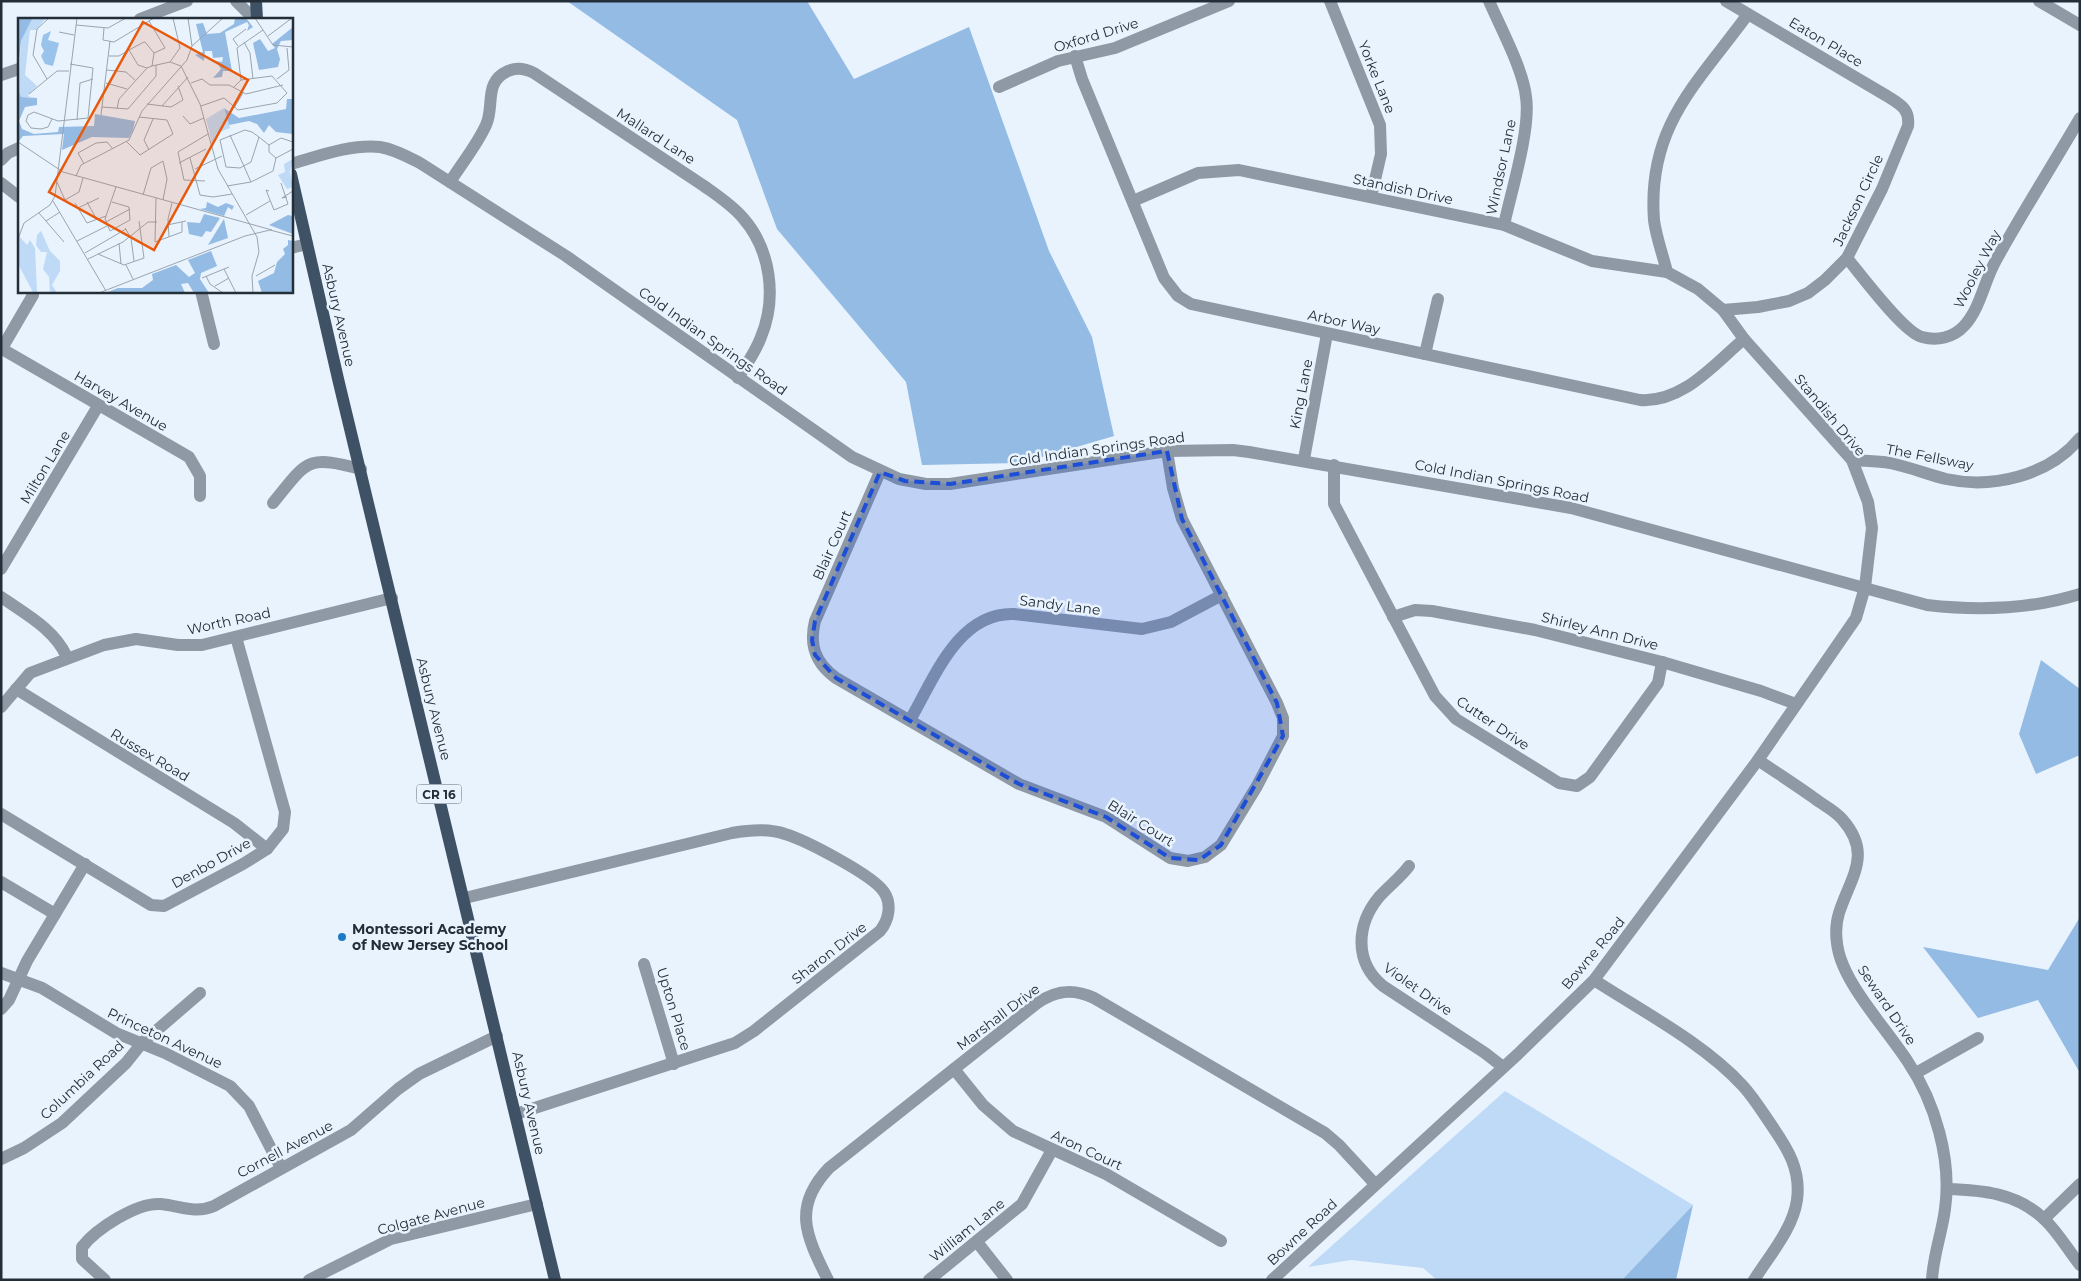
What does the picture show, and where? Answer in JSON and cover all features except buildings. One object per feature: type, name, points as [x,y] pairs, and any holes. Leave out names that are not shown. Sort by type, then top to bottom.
[{"type":"main road","points":[[256,1],[256,18]]},
{"type":"main road","name":"Asbury Avenue","points":[[292,178],[555,1280]]},
{"type":"street","points":[[143,18],[187,1]]},
{"type":"street","points":[[236,1],[255,18]]},
{"type":"street","name":"Oxford Drive","points":[[999,87],[1058,61],[1115,48],[1229,1]]},
{"type":"street","name":"Yorke Lane","points":[[1330,1],[1380,125],[1381,154],[1371,197]]},
{"type":"street","name":"Windsor Lane","points":[[1489,1],[1523,83],[1527,105],[1526,124],[1504,225]]},
{"type":"street","name":"Eaton Place","points":[[1726,1],[1903,106],[1908,112]]},
{"type":"street","points":[[2038,1],[2080,25]]},
{"type":"street","points":[[1723,310],[1698,289],[1667,272],[1654,221],[1654,178],[1661,142],[1675,111],[1748,14]]},
{"type":"street","name":"Arbor Way","points":[[1075,56],[1082,79],[1164,278],[1178,296],[1199,306],[1648,401],[1665,398],[1685,389],[1744,339]]},
{"type":"street","points":[[1,75],[18,69]]},
{"type":"street","name":"Mallard Lane","points":[[450,182],[485,126],[490,93],[494,82],[506,72],[520,69],[534,73],[704,186],[730,205],[752,230],[760,244],[770,280],[770,300],[761,338],[738,378]]},
{"type":"street","name":"Jackson Circle","points":[[1723,310],[1758,308],[1789,301],[1808,293],[1825,280],[1847,258],[1882,189],[1908,126],[1908,112]]},
{"type":"street","name":"Wooley Way","points":[[1847,258],[1913,333],[1920,337],[1936,339],[1955,334],[1972,315],[1994,264],[2080,118]]},
{"type":"street","name":"Cold Indian Springs Road","points":[[292,164],[333,152],[380,147],[420,162],[566,256],[827,441],[880,472],[905,481],[950,484],[1167,452],[1234,450],[1304,459],[1571,508],[1927,605],[1977,609],[2030,605],[2080,594]]},
{"type":"street","points":[[1,160],[8,153],[18,148]]},
{"type":"street","name":"Standish Drive","points":[[1133,202],[1188,176],[1227,170],[1251,172],[1504,225],[1592,261],[1667,272]]},
{"type":"street","points":[[1,183],[18,196]]},
{"type":"street","points":[[292,248],[307,244]]},
{"type":"street","points":[[201,292],[214,344]]},
{"type":"street","points":[[2,350],[33,295]]},
{"type":"street","points":[[1425,354],[1438,299]]},
{"type":"street","name":"Standish Drive","points":[[1723,310],[1744,339],[1852,460],[1865,492],[1871,517],[1871,550],[1865,587]]},
{"type":"street","name":"King Lane","points":[[1304,459],[1327,334]]},
{"type":"street","name":"Harvey Avenue","points":[[2,350],[189,457],[200,476],[200,496]]},
{"type":"street","name":"Milton Lane","points":[[1,570],[98,406]]},
{"type":"street","name":"The Fellsway","points":[[1852,460],[1890,463],[1948,479],[1978,482],[2010,479],[2030,474],[2057,459],[2080,438]]},
{"type":"street","name":"Blair Court","points":[[880,472],[815,620],[812,645],[819,663],[826,671],[1019,784],[1106,817],[1170,858],[1188,862],[1205,857],[1221,845],[1271,761],[1283,736],[1284,728],[1277,704],[1182,519],[1173,488],[1167,452]]},
{"type":"street","points":[[273,503],[299,470],[317,460],[361,470]]},
{"type":"street","name":"Cutter Drive","points":[[1334,465],[1334,504],[1435,696],[1449,714],[1558,783],[1567,786],[1577,786],[1590,777],[1658,683],[1662,662]]},
{"type":"street","name":"Bowne Road","points":[[1272,1280],[1503,1067],[1594,980],[1758,760],[1856,618],[1865,587]]},
{"type":"street","name":"Sandy Lane","points":[[910,720],[957,641],[971,627],[982,620],[993,616],[1014,614],[1142,629],[1171,622],[1222,596]]},
{"type":"street","points":[[1,597],[51,632],[60,641],[67,657]]},
{"type":"street","name":"Worth Road","points":[[1,707],[30,673],[67,657],[104,645],[129,640],[148,639],[193,646],[392,598]]},
{"type":"street","name":"Shirley Ann Drive","points":[[1394,617],[1415,610],[1432,611],[1535,630],[1662,662],[1761,691],[1796,704]]},
{"type":"street","name":"Denbo Drive","points":[[1,814],[157,906],[164,906],[244,864],[267,849],[283,829],[285,812],[236,637]]},
{"type":"street","name":"Russex Road","points":[[16,689],[234,823],[267,849]]},
{"type":"street","name":"Seward Drive","points":[[1758,760],[1835,813],[1852,834],[1857,848],[1858,863],[1856,875],[1838,914],[1836,933],[1838,950],[1849,977],[1916,1073],[1927,1096],[1938,1129],[1947,1189],[1932,1280]]},
{"type":"street","name":"Sharon Drive","points":[[464,898],[732,833],[756,830],[785,834],[808,843],[878,885],[888,904],[887,918],[880,931],[746,1037],[726,1048],[516,1114]]},
{"type":"street","points":[[1,1009],[9,1000],[17,979],[84,864]]},
{"type":"street","name":"Violet Drive","points":[[1409,866],[1379,898],[1365,920],[1361,937],[1361,949],[1366,965],[1371,974],[1384,986],[1503,1067]]},
{"type":"street","points":[[1,882],[55,914]]},
{"type":"street","name":"Upton Place","points":[[644,964],[674,1064]]},
{"type":"street","name":"Princeton Avenue","points":[[1,973],[42,988],[96,1022],[223,1081],[236,1090],[249,1106],[280,1168]]},
{"type":"street","points":[[1594,980],[1698,1048],[1727,1070],[1754,1100],[1789,1151],[1797,1175],[1795,1209],[1788,1226],[1754,1280]]},
{"type":"street","name":"Marshall Drive","points":[[828,1280],[810,1244],[806,1228],[806,1210],[812,1189],[829,1168],[1046,997],[1064,991],[1082,993],[1325,1133],[1339,1144],[1375,1184]]},
{"type":"street","name":"Columbia Road","points":[[1,1159],[30,1144],[62,1122],[126,1063],[142,1043],[200,993]]},
{"type":"street","name":"Cornell Avenue","points":[[105,1280],[86,1264],[81,1254],[82,1247],[87,1240],[140,1207],[161,1204],[188,1210],[206,1209],[351,1130],[398,1089],[420,1074],[497,1036]]},
{"type":"street","points":[[1916,1073],[1978,1038]]},
{"type":"street","name":"Aron Court","points":[[954,1069],[983,1105],[1000,1122],[1024,1138],[1106,1174],[1221,1241]]},
{"type":"street","name":"William Lane","points":[[929,1280],[1022,1204],[1052,1150]]},
{"type":"street","points":[[2044,1219],[2080,1184]]},
{"type":"street","points":[[1947,1189],[1981,1190],[2004,1195],[2024,1205],[2044,1219],[2080,1265]]},
{"type":"street","name":"Colgate Avenue","points":[[311,1279],[392,1240],[537,1204]]},
{"type":"street","points":[[977,1242],[1007,1280]]},
{"type":"highlighted area","points":[[1167,451],[1182,519],[1277,703],[1283,736],[1221,845],[1199,860],[1170,858],[1106,817],[1019,784],[836,678],[815,655],[812,640],[815,621],[880,472],[905,481],[950,484]]},
{"type":"shaded area","points":[[567,1],[807,1],[854,79],[969,27],[1049,251],[1092,337],[1114,436],[1022,463],[922,465],[906,382],[777,229],[737,120]]},
{"type":"shaded area","points":[[2041,660],[2080,689],[2080,755],[2036,774],[2019,734]]},
{"type":"shaded area","points":[[2080,917],[2080,1073],[2038,1000],[1978,1018],[1923,947],[2048,970]]},
{"type":"shaded area","points":[[1505,1091],[1693,1205],[1622,1280],[1437,1280],[1423,1268],[1351,1260],[1308,1267]]},
{"type":"shaded area","points":[[1693,1205],[1676,1280],[1622,1280]]},
{"type":"place","name":"Montessori Academy of New Jersey School","points":[[342,937]]}]
